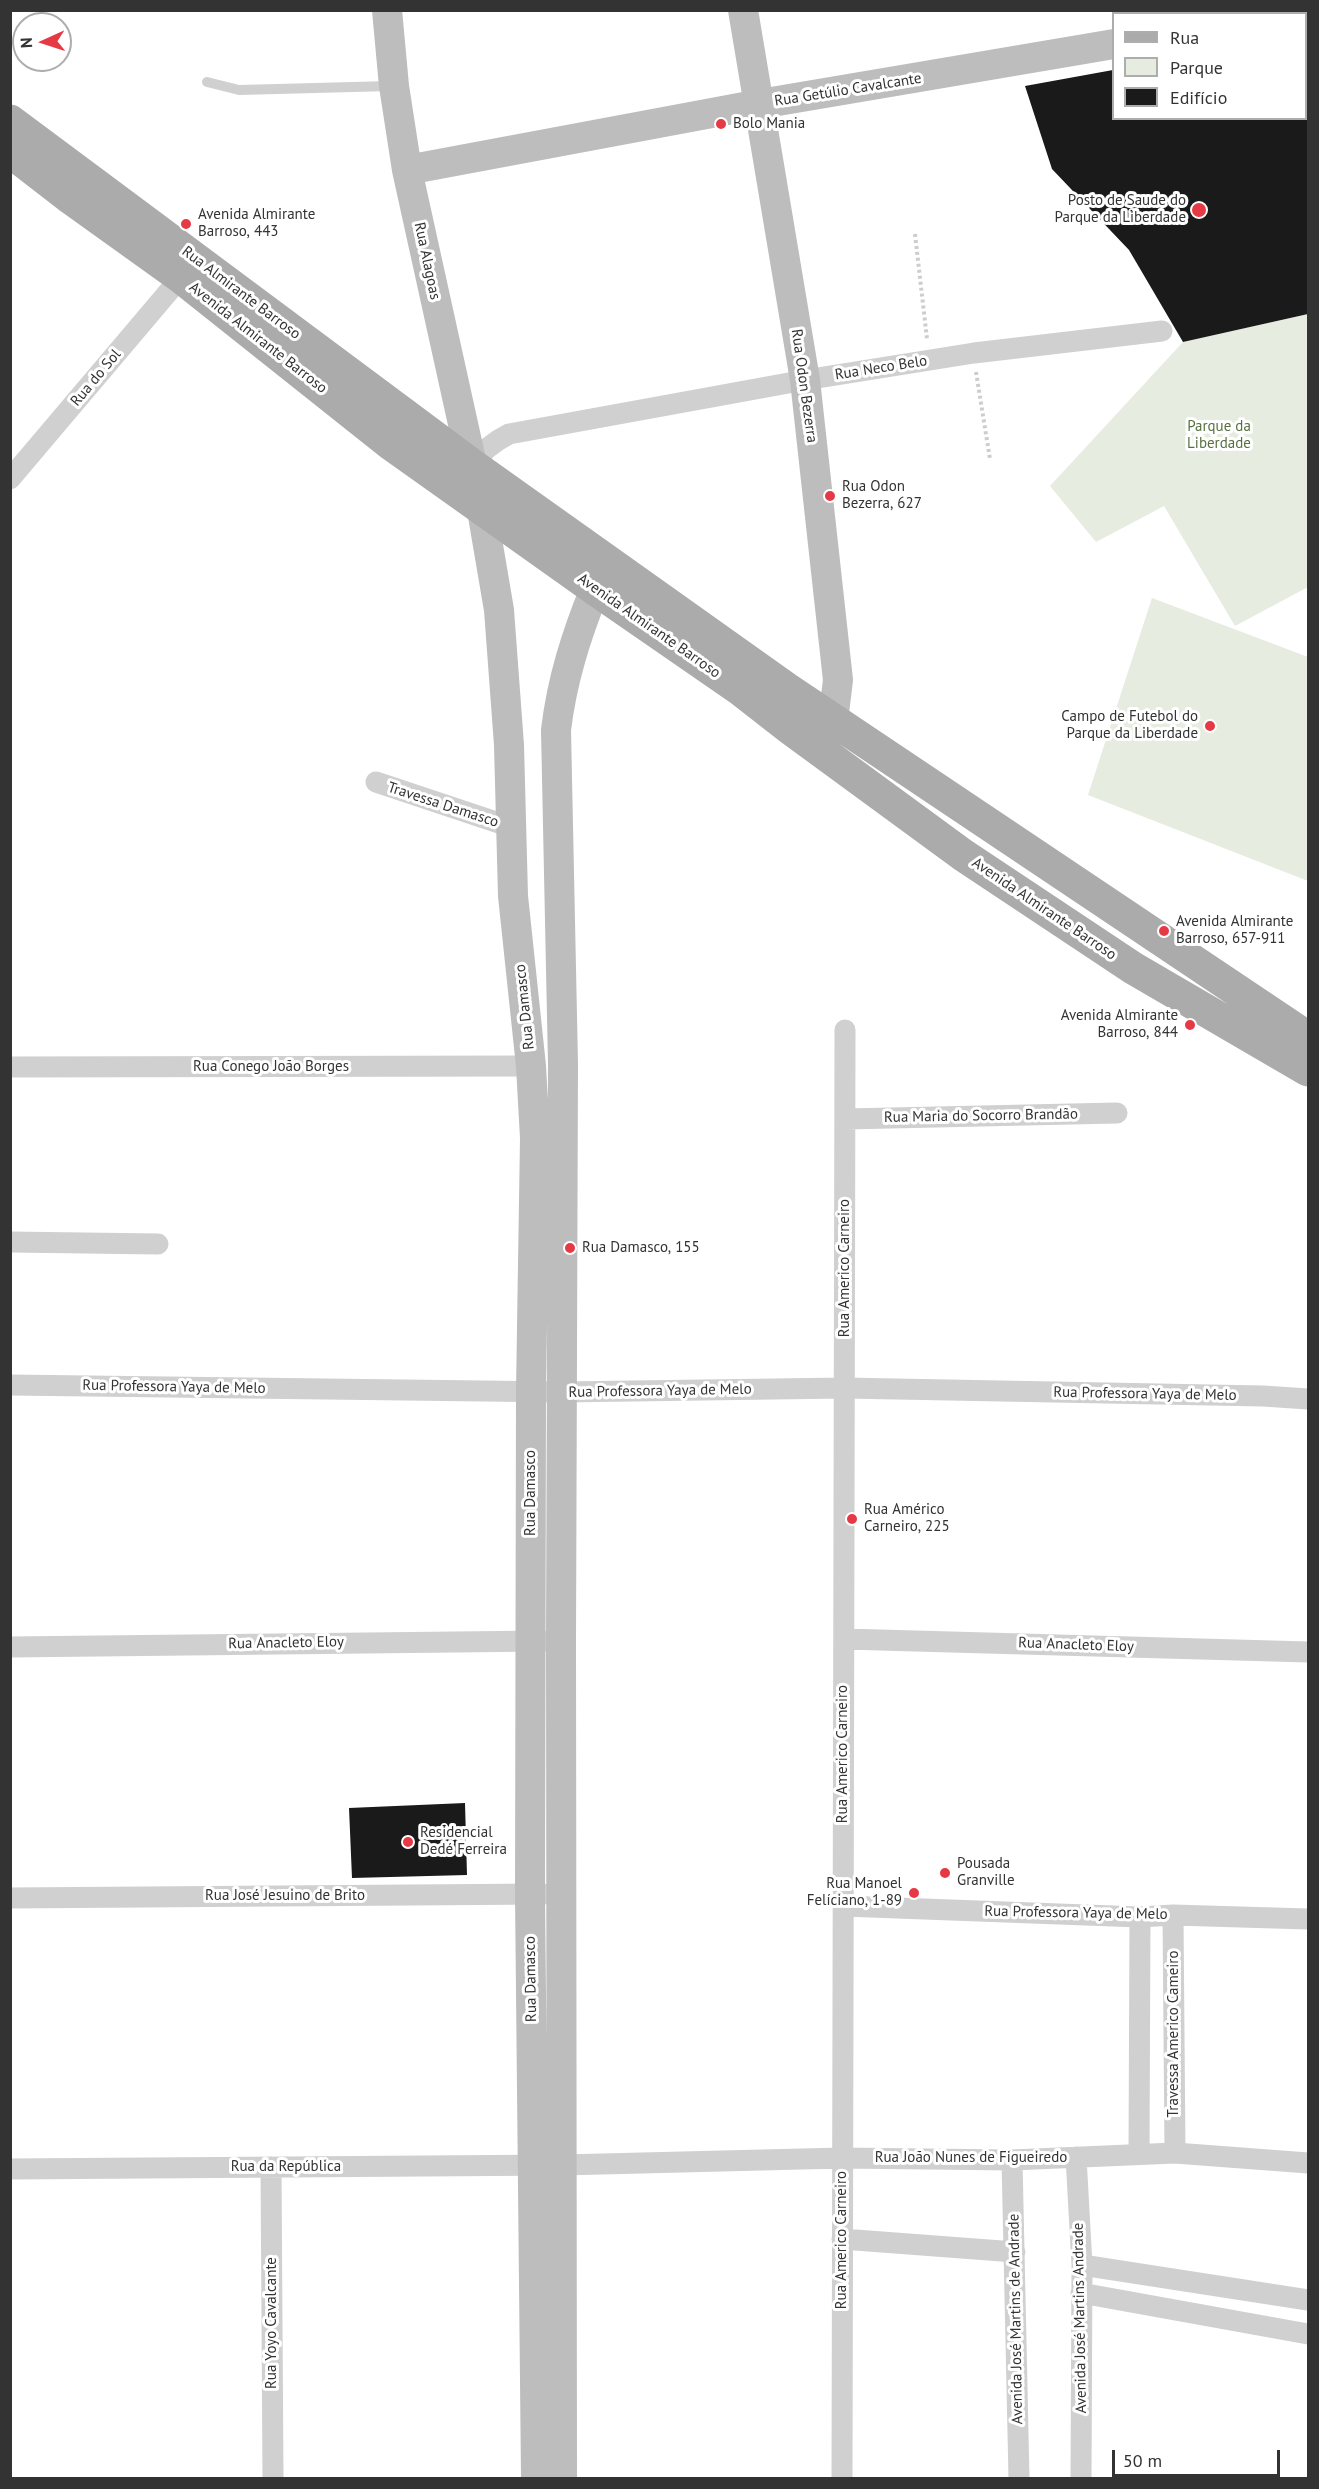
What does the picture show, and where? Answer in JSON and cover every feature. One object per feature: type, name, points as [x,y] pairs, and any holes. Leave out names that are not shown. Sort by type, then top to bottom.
[{"type":"main road","name":"Avenida Almirante Barroso","points":[[11,145],[68,196],[181,277],[391,444],[594,589],[741,690],[963,855],[1132,968],[1308,1070]]},
{"type":"main road","name":"Rua Almirante Barroso","points":[[11,145],[472,465],[832,721]]},
{"type":"main road","points":[[832,721],[1308,1038]]},
{"type":"street","name":"Rua Alagoas","points":[[387,10],[394,86],[407,170],[482,510]]},
{"type":"street","name":"Rua Odon Bezerra","points":[[743,10],[805,380],[838,680],[832,721]]},
{"type":"street","name":"Rua Getúlio Cavalcante","points":[[407,170],[760,104],[1112,44]]},
{"type":"street","name":"Rua do Sol","points":[[10,479],[181,277]]},
{"type":"street","name":"Rua Neco Belo","points":[[472,465],[494,441],[509,434],[805,380],[930,360],[1162,331]]},
{"type":"street","name":"Rua Damasco","points":[[482,510],[499,610],[509,745],[513,896],[531,1066],[535,1138],[531,1391],[530,1894],[547,2165],[562,2478]]},
{"type":"street","name":"Rua Damasco","points":[[536,2478],[547,2165],[560,1894],[563,1064],[556,730],[560,696],[573,645],[594,589]]},
{"type":"street","points":[[791,729],[815,727],[832,721]]},
{"type":"street","name":"Travessa Damasco","points":[[376,782],[511,827]]},
{"type":"street","name":"Rua Americo Carneiro","points":[[842,2478],[845,1030]]},
{"type":"street","name":"Rua Conego João Borges","points":[[10,1067],[531,1066]]},
{"type":"street","name":"Rua Maria do Socorro Brandão","points":[[845,1119],[1117,1113]]},
{"type":"street","points":[[10,1242],[158,1244]]},
{"type":"street","name":"Rua Professora Yaya de Melo","points":[[10,1385],[562,1392],[844,1388],[1308,1399]]},
{"type":"street","name":"Rua Anacleto Eloy","points":[[844,1639],[1308,1652]]},
{"type":"street","name":"Rua Anacleto Eloy","points":[[10,1647],[561,1641]]},
{"type":"street","name":"Rua José Jesuino de Brito","points":[[10,1898],[560,1894]]},
{"type":"street","name":"Rua Professora Yaya de Melo","points":[[843,1906],[1140,1917],[1173,1915],[1308,1919]]},
{"type":"street","name":"Travessa Americo Cameiro","points":[[1173,1915],[1174,2153]]},
{"type":"street","points":[[1139,2154],[1140,1917]]},
{"type":"street","name":"Rua João Nunes de Figueiredo","points":[[547,2165],[842,2158],[1012,2160],[1174,2153],[1308,2163]]},
{"type":"street","name":"Avenida José Martins Andrade","points":[[1076,2157],[1082,2265],[1081,2478]]},
{"type":"street","name":"Avenida José Martins de Andrade","points":[[1012,2160],[1019,2478]]},
{"type":"street","name":"Rua da República","points":[[10,2169],[547,2165]]},
{"type":"street","name":"Rua Yoyo Cavalcante","points":[[271,2167],[273,2478]]},
{"type":"street","points":[[842,2238],[1015,2252]]},
{"type":"street","points":[[1082,2265],[1308,2300]]},
{"type":"street","points":[[1081,2293],[1308,2334]]},
{"type":"lane","points":[[207,82],[239,90],[394,86]]},
{"type":"path","points":[[915,234],[930,360]]},
{"type":"path","points":[[974,354],[990,459]]},
{"type":"green space","name":"Parque da Liberdade","points":[[1308,314],[1308,587],[1235,626],[1164,506],[1096,542],[1050,486],[1183,342]]},
{"type":"green space","name":"Campo de Futebol do Parque da Liberdade","points":[[1152,598],[1308,657],[1308,881],[1088,795]]},
{"type":"building","name":"Posto de Saude do Parque da Liberdade","points":[[1112,70],[1112,120],[1307,120],[1308,118],[1308,314],[1183,342],[1129,250],[1052,169],[1025,86]]},
{"type":"building","name":"Residencial Dedé Ferreira","points":[[465,1803],[467,1875],[352,1878],[349,1808]]},
{"type":"place","name":"Bolo Mania","points":[[721,124]]},
{"type":"place","name":"Posto de Saude do Parque da Liberdade","points":[[1199,210]]},
{"type":"place","name":"Avenida Almirante Barroso, 443","points":[[186,224]]},
{"type":"place","name":"Rua Odon Bezerra, 627","points":[[830,496]]},
{"type":"place","name":"Campo de Futebol do Parque da Liberdade","points":[[1210,726]]},
{"type":"place","name":"Avenida Almirante Barroso, 657-911","points":[[1164,931]]},
{"type":"place","name":"Avenida Almirante Barroso, 844","points":[[1190,1025]]},
{"type":"place","name":"Rua Damasco, 155","points":[[570,1248]]},
{"type":"place","name":"Rua Américo Carneiro, 225","points":[[852,1519]]},
{"type":"place","name":"Residencial Dedé Ferreira","points":[[408,1842]]},
{"type":"place","name":"Pousada Granville","points":[[945,1873]]},
{"type":"place","name":"Rua Manoel Felíciano, 1-89","points":[[914,1893]]}]
